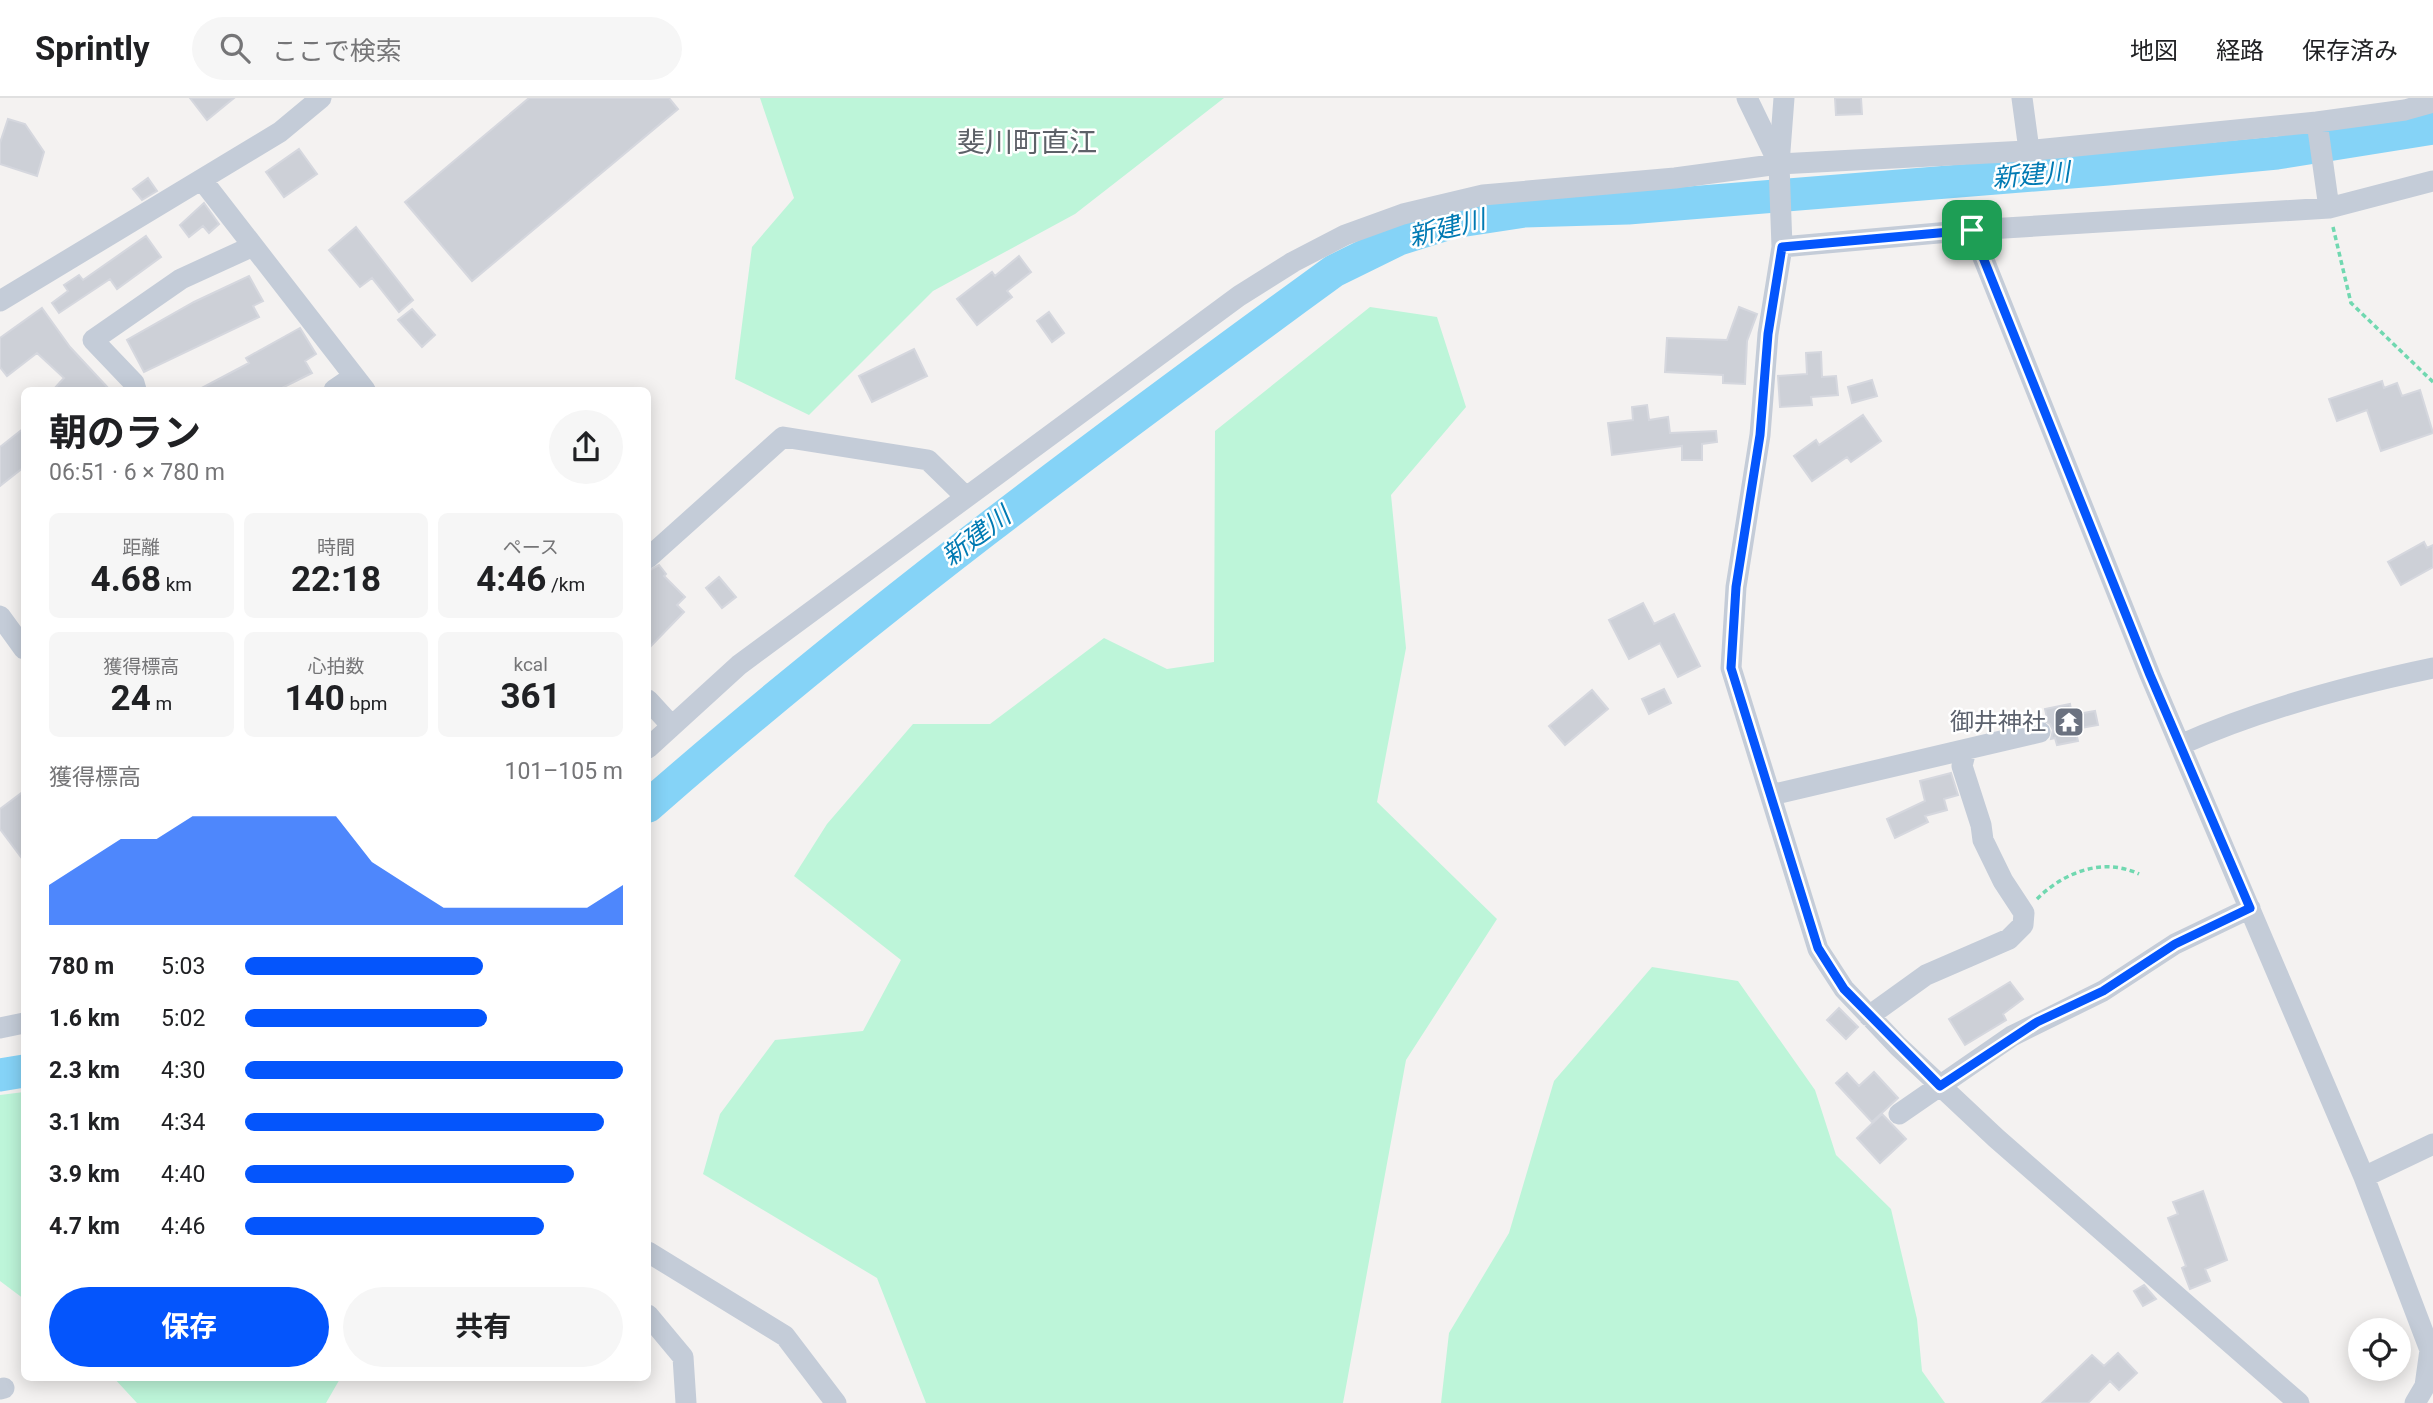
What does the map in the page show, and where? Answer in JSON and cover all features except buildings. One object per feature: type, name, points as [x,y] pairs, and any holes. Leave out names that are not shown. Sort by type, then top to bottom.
[{"type":"street","points":[[0,301],[280,132],[321,98]]},
{"type":"street","points":[[1747,98],[1753,105],[1779,169]]},
{"type":"street","points":[[1784,98],[1779,169],[1782,243],[1768,334],[1760,435],[1736,587],[1731,668],[1818,948],[1844,989],[1940,1086],[2299,1403]]},
{"type":"street","points":[[2022,98],[2029,150]]},
{"type":"street","points":[[651,745],[739,665],[1239,296],[1293,261],[1345,235],[1403,214],[1483,195],[1779,169],[2318,128],[2433,102]]},
{"type":"street","points":[[2318,128],[2329,208]]},
{"type":"street","points":[[202,180],[359,384]]},
{"type":"street","points":[[1782,243],[2329,208],[2433,181]]},
{"type":"street","points":[[1972,230],[2040,406],[2180,745],[2364,1177],[2430,1350],[2425,1386],[2414,1403]]},
{"type":"street","points":[[135,387],[93,340],[181,279],[253,246]]},
{"type":"street","points":[[651,555],[783,437],[928,460],[966,497]]},
{"type":"street","points":[[0,616],[21,645]]},
{"type":"street","points":[[2180,745],[2213,730],[2349,687],[2433,668]]},
{"type":"street","points":[[651,703],[671,725]]},
{"type":"street","points":[[1771,795],[2040,732]]},
{"type":"street","points":[[1869,1016],[1926,975],[2009,939],[2023,925],[2024,913],[2003,881],[1983,840],[1981,825],[1962,766],[1966,750]]},
{"type":"street","points":[[1899,1114],[2029,1027],[2103,991],[2175,944],[2250,908]]},
{"type":"street","points":[[0,1028],[21,1024]]},
{"type":"street","points":[[2364,1177],[2433,1144]]},
{"type":"street","points":[[651,1254],[785,1336],[836,1403]]},
{"type":"street","points":[[651,1319],[683,1357],[686,1403]]},
{"type":"path","points":[[2329,208],[2351,303],[2433,383]]},
{"type":"path","points":[[2024,913],[2049,888],[2080,871],[2116,867],[2139,874]]},
{"type":"green space","points":[[760,98],[1224,98],[1075,214],[933,291],[809,415],[735,379],[752,247],[794,198]]},
{"type":"green space","points":[[1370,307],[1437,317],[1466,407],[1391,495],[1406,648],[1377,802],[1497,919],[1406,1060],[1343,1403],[926,1403],[877,1278],[703,1174],[720,1114],[775,1040],[863,1031],[901,960],[794,876],[827,824],[913,724],[990,724],[1104,638],[1167,669],[1214,662],[1215,431]]},
{"type":"green space","points":[[1652,967],[1738,981],[1815,1090],[1836,1155],[1891,1209],[1917,1319],[1922,1371],[1945,1403],[1441,1403],[1449,1333],[1509,1233],[1554,1081]]},
{"type":"green space","points":[[21,1092],[21,1297],[0,1281],[0,1095]]},
{"type":"green space","points":[[117,1381],[339,1381],[326,1403],[137,1403]]},
{"type":"waterway","name":"新建川","points":[[651,803],[814,666],[1071,465],[1334,271],[1399,239],[1453,222],[1524,211],[1628,208],[2108,169],[2277,153],[2433,128]]},
{"type":"waterway","name":"新建川","points":[[0,1075],[21,1072]]},
{"type":"place","name":"御井神社","points":[[2069,722]]},
{"type":"district","name":"斐川町直江","points":[[1027,142]]},
{"type":"route","points":[[1972,230],[2040,406],[2150,675],[2250,908],[2175,944],[2103,991],[2012,1036],[1940,1086],[1844,989],[1818,948],[1731,668],[1736,587],[1745,516],[1760,435],[1768,334],[1782,247],[1972,230]]}]
